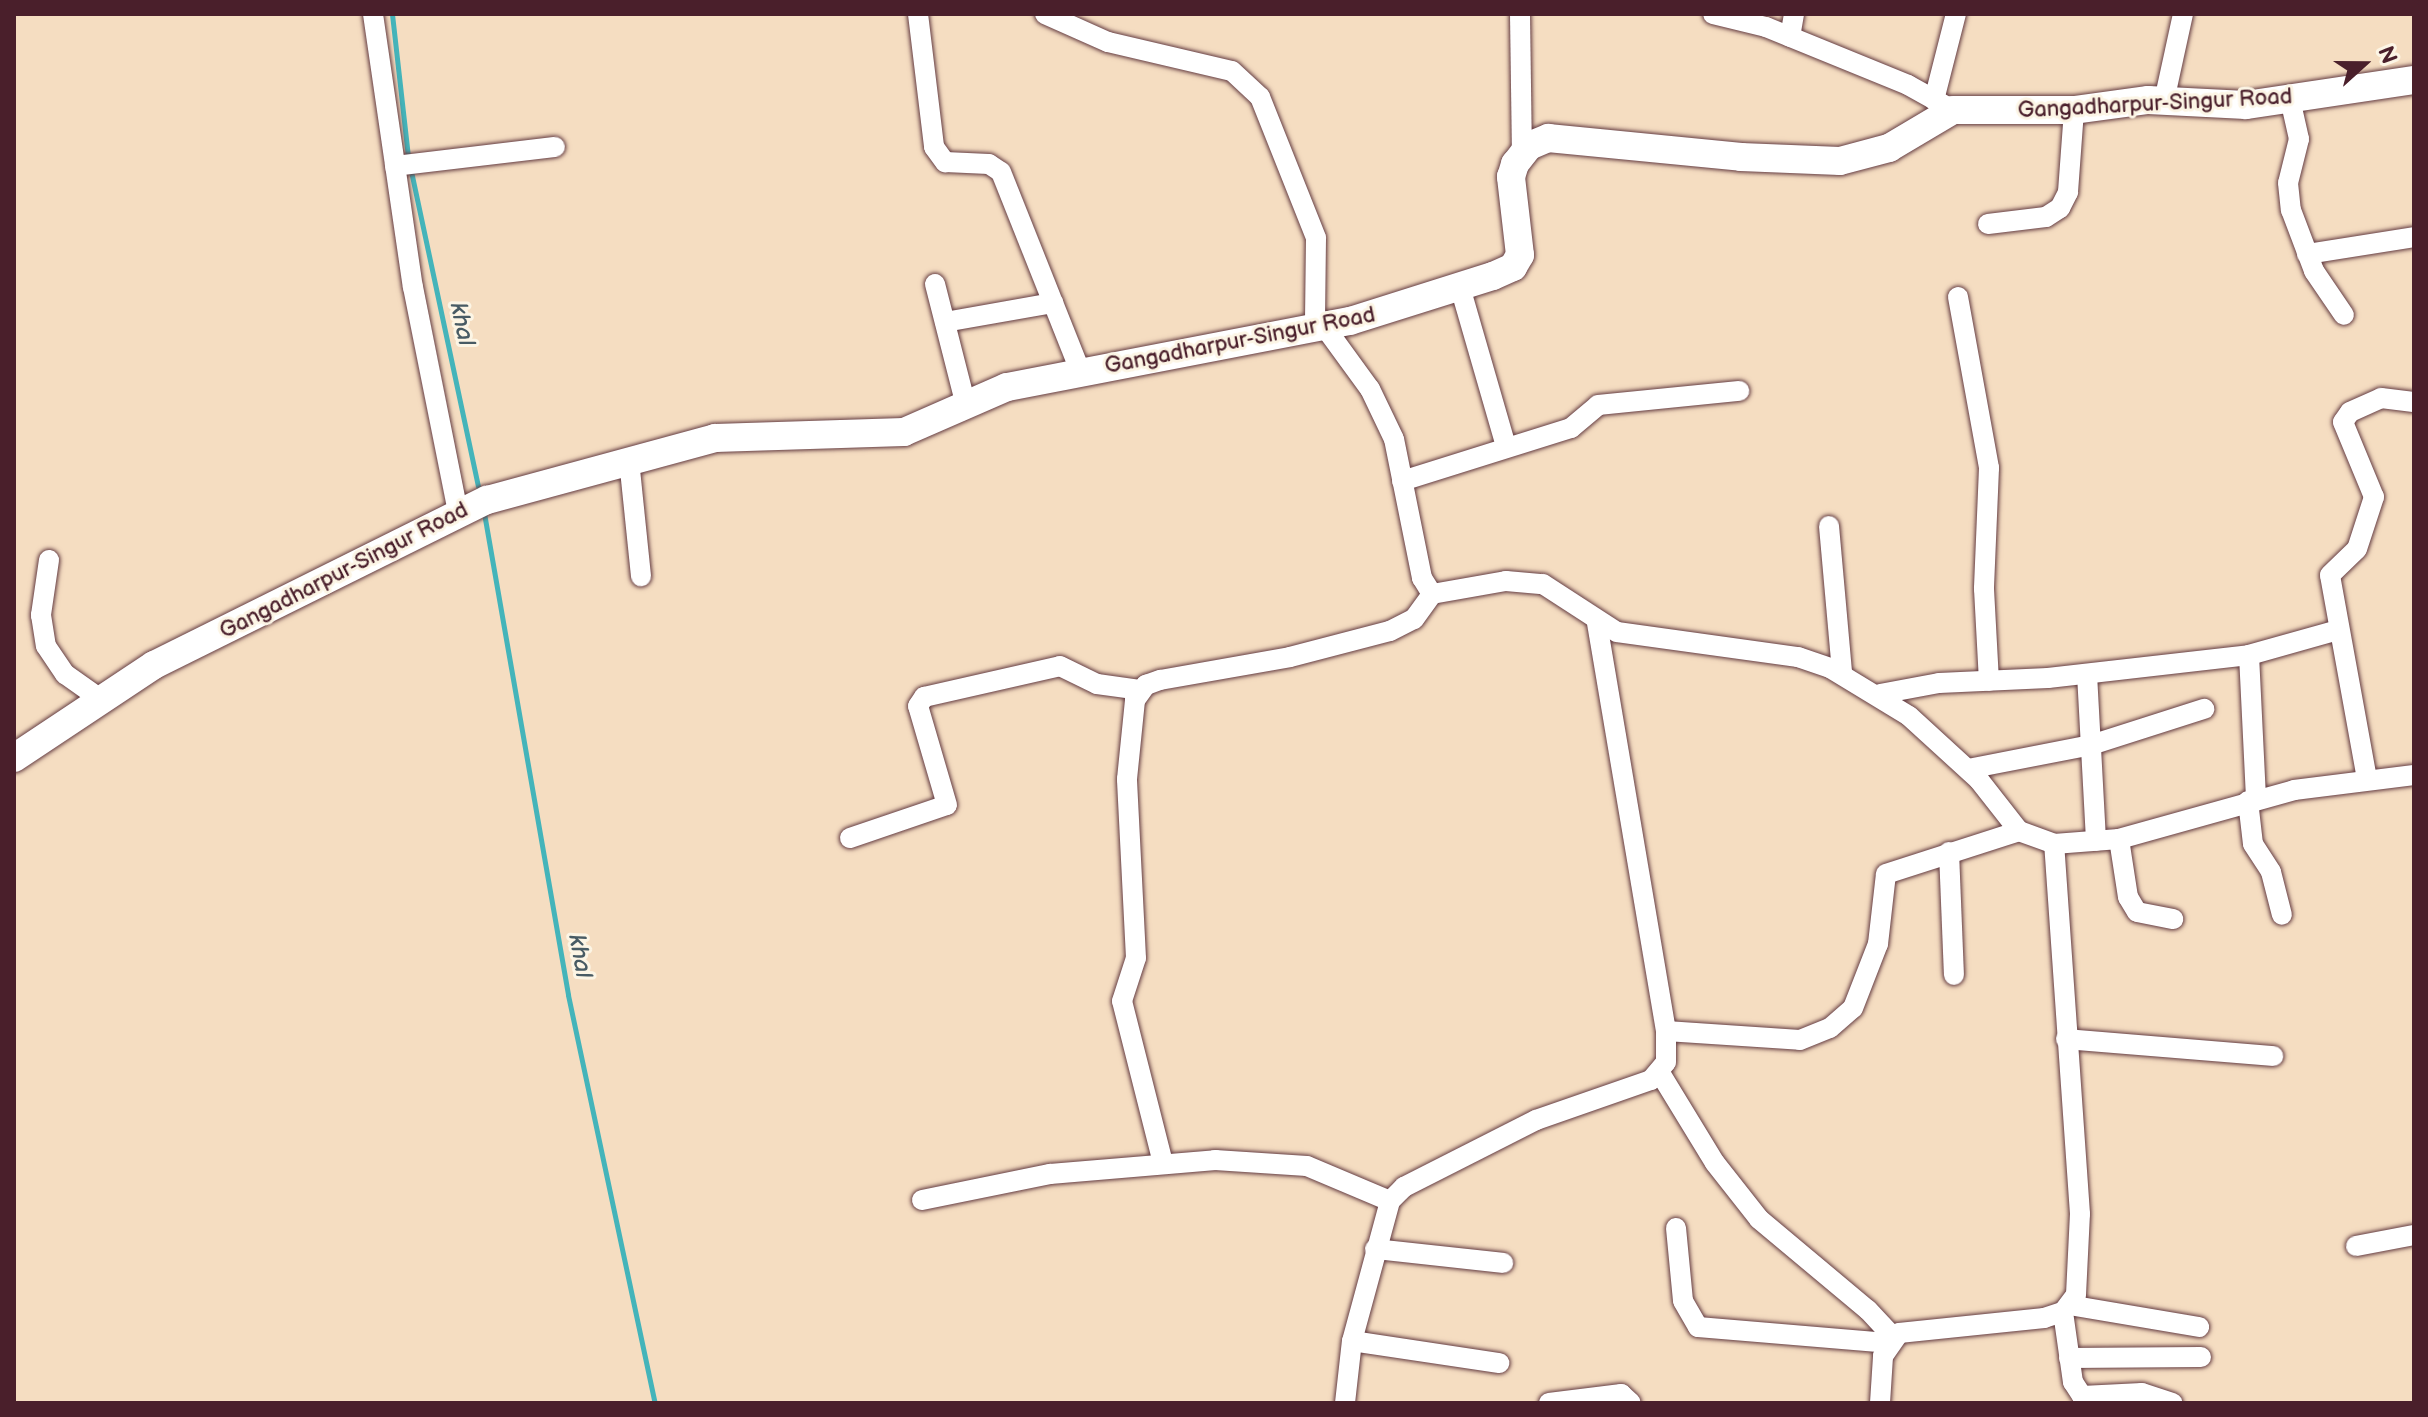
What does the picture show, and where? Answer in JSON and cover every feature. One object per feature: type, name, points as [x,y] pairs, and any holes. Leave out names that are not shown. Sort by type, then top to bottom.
[{"type":"street","points":[[373,14],[413,287],[458,512]]},
{"type":"street","points":[[918,14],[934,147],[945,162],[989,164],[1001,172],[1081,373]]},
{"type":"street","points":[[1045,14],[1108,42],[1232,71],[1260,97],[1313,226],[1319,258],[1320,326],[1384,414],[1402,481],[1422,578],[1432,594]]},
{"type":"street","points":[[1520,14],[1522,152],[1548,138],[1741,157],[1850,160],[1889,148],[1944,105],[1956,14]]},
{"type":"street","points":[[1713,14],[1790,37],[1944,105]]},
{"type":"street","points":[[1790,37],[1794,14]]},
{"type":"street","points":[[2164,101],[2183,14]]},
{"type":"street","name":"Gangadharpur-Singur Road","points":[[1944,105],[2074,110],[2164,101],[2218,105],[2290,99],[2414,80]]},
{"type":"street","points":[[2290,99],[2299,139],[2288,195],[2307,254],[2326,294],[2344,315]]},
{"type":"street","points":[[1988,224],[2046,217],[2060,208],[2068,192],[2074,110]]},
{"type":"street","points":[[395,166],[555,147]]},
{"type":"street","name":"Gangadharpur-Singur Road","points":[[14,758],[99,698],[458,512],[629,460],[745,435],[904,432],[965,402],[1007,387],[1320,326],[1460,287],[1517,262],[1521,244],[1511,177],[1522,152]]},
{"type":"street","points":[[2307,254],[2414,237]]},
{"type":"street","points":[[935,284],[965,402]]},
{"type":"street","points":[[1460,287],[1506,446]]},
{"type":"street","points":[[1958,297],[1989,468],[1984,589],[1989,681]]},
{"type":"street","points":[[945,322],[1053,303]]},
{"type":"street","points":[[1402,481],[1571,428],[1598,405],[1739,391]]},
{"type":"street","points":[[2367,779],[2330,575],[2357,549],[2374,503],[2343,422],[2350,412],[2381,398],[2414,402]]},
{"type":"street","points":[[629,460],[641,576]]},
{"type":"street","points":[[1829,526],[1842,673]]},
{"type":"street","points":[[49,560],[41,615],[46,646],[65,674],[99,698]]},
{"type":"street","points":[[850,838],[947,805],[918,706],[924,697],[1060,666],[1097,684],[1140,690],[1160,680],[1290,657],[1390,631],[1414,619],[1432,594],[1506,581],[1543,584],[1564,593],[1597,621],[1617,632],[1798,657],[1842,673],[1880,694],[1968,769],[2019,831],[2054,844],[2119,839],[2252,800],[2367,779],[2414,775]]},
{"type":"street","points":[[1597,621],[1666,1031],[1668,1048],[1660,1073],[1715,1163],[1759,1219],[1860,1302],[1890,1340],[1880,1403]]},
{"type":"street","points":[[1880,694],[2249,655],[2338,630]]},
{"type":"street","points":[[2249,655],[2253,844],[2271,872],[2282,915]]},
{"type":"street","points":[[2087,674],[2096,841]]},
{"type":"street","points":[[1140,690],[1127,779],[1136,958],[1122,1001],[1163,1163]]},
{"type":"street","points":[[1968,769],[2091,745],[2204,709]]},
{"type":"street","points":[[1666,1031],[1800,1040],[1830,1028],[1853,1008],[1878,944],[1882,879],[1901,866],[2019,831]]},
{"type":"street","points":[[2119,839],[2128,897],[2137,912],[2173,919]]},
{"type":"street","points":[[2054,844],[2080,1214],[2078,1278],[2066,1309],[2069,1358],[2076,1390],[2088,1399],[2142,1393],[2172,1403]]},
{"type":"street","points":[[1949,852],[1954,975]]},
{"type":"street","points":[[2066,1039],[2273,1056]]},
{"type":"street","points":[[1354,1403],[1345,1403],[1352,1341],[1390,1201],[1404,1187],[1512,1131],[1660,1073]]},
{"type":"street","points":[[922,1200],[1050,1174],[1163,1163],[1287,1162],[1325,1171],[1390,1201]]},
{"type":"street","points":[[1676,1228],[1683,1301],[1698,1327],[1890,1340],[1909,1328],[2066,1309],[2199,1327]]},
{"type":"street","points":[[2356,1246],[2414,1235]]},
{"type":"street","points":[[1375,1249],[1503,1263]]},
{"type":"street","points":[[1352,1341],[1499,1363]]},
{"type":"street","points":[[2069,1358],[2201,1357]]},
{"type":"street","points":[[1549,1403],[1621,1394],[1631,1403]]},
{"type":"waterway","name":"khal","points":[[392,14],[408,157]]},
{"type":"waterway","name":"khal","points":[[411,171],[478,486]]},
{"type":"waterway","name":"khal","points":[[484,513],[568,995],[655,1403]]}]
